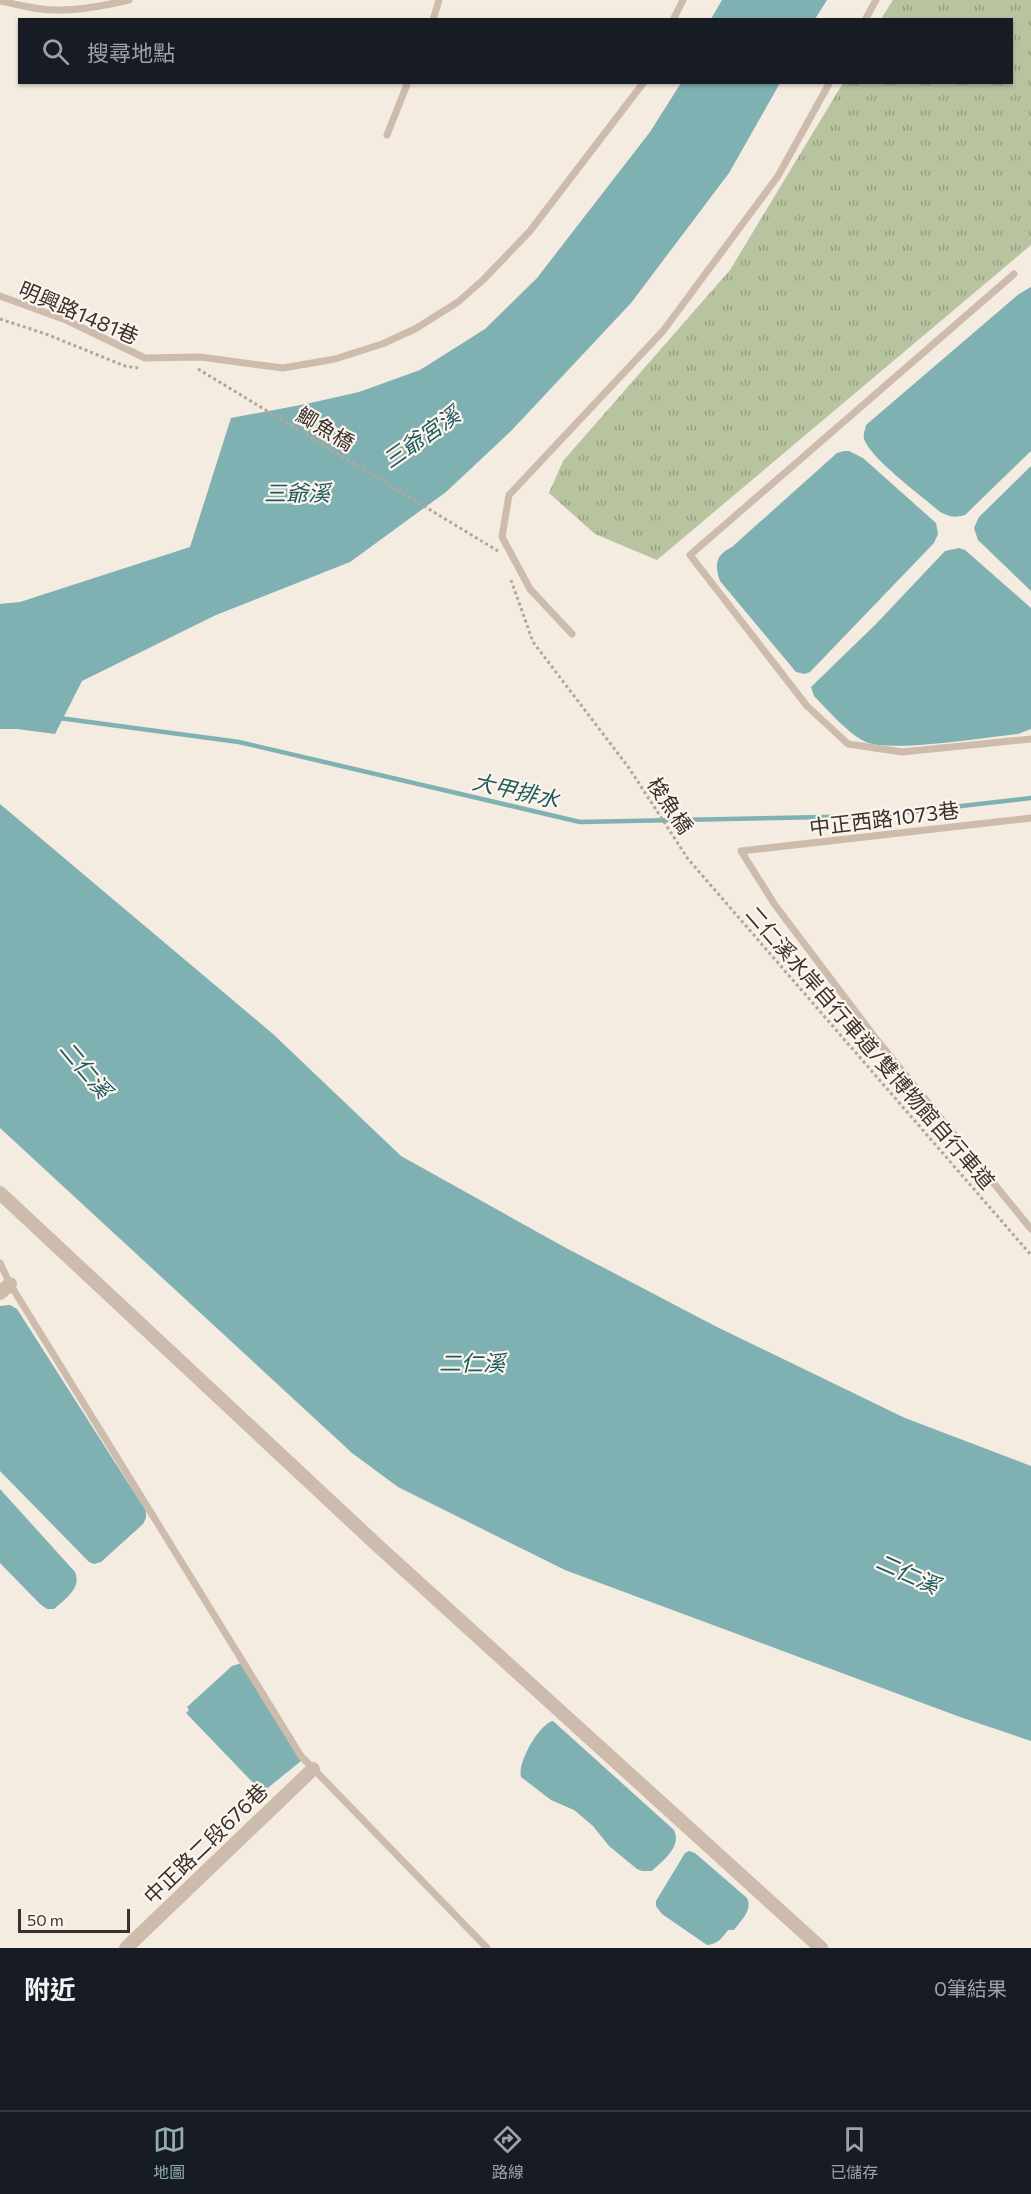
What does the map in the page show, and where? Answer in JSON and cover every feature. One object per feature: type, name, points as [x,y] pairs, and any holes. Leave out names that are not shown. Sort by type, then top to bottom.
[{"type":"street","points":[[0,1193],[377,1545],[821,1948]]},
{"type":"street","name":"中正路二段676巷","points":[[126,1948],[313,1768]]},
{"type":"lane","points":[[0,1],[38,9],[60,10],[102,6],[129,0]]},
{"type":"lane","points":[[434,18],[439,0]]},
{"type":"lane","points":[[674,18],[683,0]]},
{"type":"lane","points":[[866,18],[876,0]]},
{"type":"lane","points":[[387,135],[407,84]]},
{"type":"lane","name":"明興路1481巷","points":[[0,296],[66,320],[145,358],[200,357],[283,368],[335,359],[382,345],[415,329],[459,302],[530,231],[642,84]]},
{"type":"lane","points":[[572,634],[530,589],[502,537],[509,495],[663,331],[778,176],[829,84]]},
{"type":"lane","points":[[1014,274],[690,555],[807,706],[848,744],[902,752],[1031,739]]},
{"type":"lane","name":"中正西路1073巷","points":[[1031,818],[741,851],[775,905],[877,1040],[1031,1229]]},
{"type":"lane","points":[[0,1263],[5,1288],[301,1756],[487,1948]]},
{"type":"path","points":[[0,320],[46,334],[125,366],[149,369]]},
{"type":"path","name":"鯽魚橋","points":[[206,373],[502,553]]},
{"type":"path","name":"梭魚橋","points":[[510,576],[533,642],[628,768],[688,858]]},
{"type":"path","name":"二仁溪水岸自行車道/雙博物館自行車道","points":[[688,858],[1031,1255]]},
{"type":"green space","points":[[893,0],[1031,0],[1031,245],[657,560],[595,534],[549,493],[563,461],[730,270],[842,84],[1013,84],[1013,18],[882,18]]},
{"type":"water","points":[[722,0],[827,0],[816,18],[712,18]]},
{"type":"water","name":"三爺溪","points":[[680,84],[779,84],[729,173],[631,303],[511,431],[446,492],[350,562],[216,615],[82,681],[55,734],[0,729],[0,604],[20,602],[190,547],[231,418],[359,392],[420,370],[485,329],[537,278],[650,132]]},
{"type":"water","points":[[1031,287],[1031,451],[965,515],[955,517],[947,515],[910,488],[876,457],[864,439],[866,425],[1019,294]]},
{"type":"water","points":[[844,451],[863,458],[936,523],[938,534],[934,543],[810,672],[805,674],[796,672],[720,581],[717,565],[723,553],[837,453]]},
{"type":"water","points":[[1031,466],[1031,591],[978,540],[974,528],[979,517]]},
{"type":"water","points":[[959,548],[965,550],[1031,608],[1031,729],[1018,734],[917,745],[878,745],[866,742],[838,721],[814,696],[811,687],[876,624],[945,551]]},
{"type":"water","name":"二仁溪","points":[[0,804],[273,1034],[401,1156],[566,1248],[717,1327],[905,1418],[1031,1466],[1031,1741],[960,1717],[565,1570],[398,1487],[352,1453],[0,1128]]},
{"type":"water","points":[[10,1305],[17,1309],[146,1511],[143,1524],[101,1562],[94,1564],[89,1562],[0,1471],[0,1306]]},
{"type":"water","points":[[0,1489],[75,1572],[77,1578],[74,1588],[54,1609],[47,1609],[40,1604],[0,1563]]},
{"type":"water","points":[[245,1662],[301,1761],[264,1791],[260,1790],[186,1713],[189,1710],[187,1707],[232,1666]]},
{"type":"water","points":[[553,1721],[674,1830],[676,1836],[673,1848],[652,1871],[637,1869],[609,1846],[593,1826],[574,1810],[551,1800],[521,1777],[522,1763],[530,1745],[542,1729]]},
{"type":"water","points":[[689,1851],[695,1853],[747,1898],[748,1902],[745,1915],[734,1930],[728,1930],[719,1940],[707,1945],[662,1914],[656,1906],[656,1901],[685,1853]]},
{"type":"waterway","name":"大甲排水","points":[[59,718],[239,742],[580,822],[875,816],[1031,798]]},
{"type":"water label","name":"三爺宮溪","points":[[421,437]]}]
